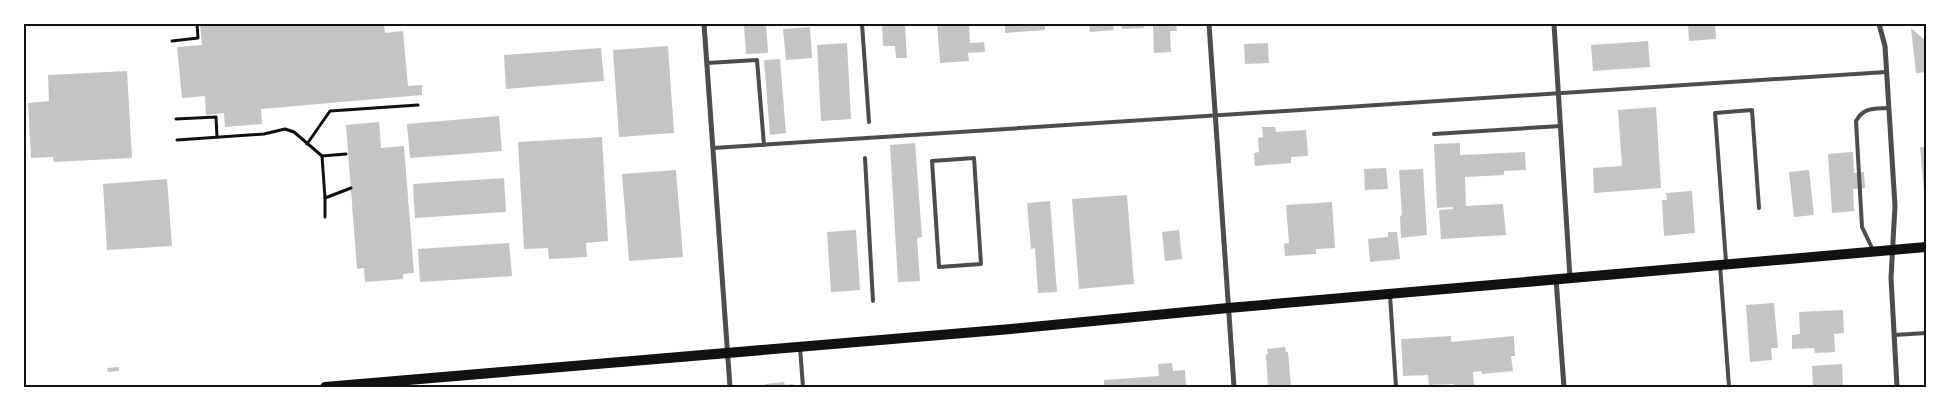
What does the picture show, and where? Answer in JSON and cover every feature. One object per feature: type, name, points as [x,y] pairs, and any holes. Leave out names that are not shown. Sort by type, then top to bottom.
[{"type":"main road","points":[[325,387],[1011,329],[1228,308],[1926,247]]},
{"type":"street","points":[[704,24],[730,387]]},
{"type":"street","points":[[1209,24],[1234,387]]},
{"type":"street","points":[[1554,24],[1570,278]]},
{"type":"street","points":[[1879,24],[1883,34],[1895,206],[1891,278],[1898,387]]},
{"type":"street","points":[[1556,279],[1564,387]]},
{"type":"lane","points":[[862,24],[868,122]]},
{"type":"lane","points":[[707,63],[757,60],[764,145]]},
{"type":"lane","points":[[713,148],[1886,72]]},
{"type":"lane","points":[[1874,252],[1862,227],[1856,121],[1860,113],[1869,109],[1888,108]]},
{"type":"lane","points":[[1729,387],[1715,113],[1752,110],[1759,208]]},
{"type":"lane","points":[[1434,134],[1561,126]]},
{"type":"lane","points":[[865,158],[873,301]]},
{"type":"lane","points":[[974,158],[981,264],[939,267],[932,161],[974,158]]},
{"type":"lane","points":[[1390,294],[1396,387]]},
{"type":"lane","points":[[1894,335],[1926,333]]},
{"type":"lane","points":[[800,346],[803,387]]},
{"type":"path","points":[[172,41],[198,38],[197,24]]},
{"type":"path","points":[[307,144],[330,111],[418,105]]},
{"type":"path","points":[[176,119],[216,117],[217,138]]},
{"type":"path","points":[[177,140],[264,134],[285,130],[294,132],[322,156],[346,154]]},
{"type":"path","points":[[322,156],[326,217]]},
{"type":"path","points":[[325,198],[351,188]]},
{"type":"building","points":[[200,24],[384,24],[385,33],[403,31],[408,86],[422,85],[422,95],[261,109],[262,124],[225,127],[224,113],[206,115],[205,96],[182,98],[177,47],[202,45]]},
{"type":"building","points":[[766,24],[768,53],[746,54],[744,25]]},
{"type":"building","points":[[882,24],[905,24],[907,58],[896,58],[895,46],[883,46]]},
{"type":"building","points":[[937,24],[969,24],[970,43],[984,42],[985,52],[968,53],[969,61],[940,63]]},
{"type":"building","points":[[1005,24],[1045,24],[1045,30],[1005,33]]},
{"type":"building","points":[[1089,24],[1113,24],[1114,30],[1090,32]]},
{"type":"building","points":[[1121,24],[1144,24],[1144,28],[1122,29]]},
{"type":"building","points":[[1153,24],[1176,24],[1177,31],[1170,31],[1171,52],[1154,53]]},
{"type":"building","points":[[1688,24],[1715,24],[1716,39],[1689,41]]},
{"type":"building","points":[[810,27],[812,58],[786,60],[783,29]]},
{"type":"building","points":[[1911,28],[1926,41],[1926,72],[1916,73]]},
{"type":"building","points":[[1648,41],[1650,67],[1593,71],[1591,45]]},
{"type":"building","points":[[847,43],[851,119],[821,121],[817,45]]},
{"type":"building","points":[[1268,43],[1269,63],[1245,64],[1244,44]]},
{"type":"building","points":[[668,46],[674,133],[619,137],[613,50]]},
{"type":"building","points":[[601,48],[604,81],[506,89],[504,55]]},
{"type":"building","points":[[780,59],[786,133],[770,135],[764,60]]},
{"type":"building","points":[[127,71],[132,158],[54,162],[53,157],[31,158],[28,103],[49,101],[48,75]]},
{"type":"building","points":[[1656,107],[1661,188],[1594,193],[1593,168],[1622,166],[1618,110]]},
{"type":"building","points":[[499,116],[502,151],[410,158],[407,124]]},
{"type":"building","points":[[379,122],[381,148],[404,146],[414,273],[403,274],[403,279],[365,282],[364,268],[357,269],[346,125]]},
{"type":"building","points":[[1262,127],[1275,127],[1276,132],[1306,130],[1308,156],[1291,157],[1291,163],[1255,166],[1254,153],[1259,152],[1258,138],[1263,137]]},
{"type":"building","points":[[602,137],[608,241],[586,243],[587,257],[549,259],[548,248],[524,249],[518,142]]},
{"type":"building","points":[[915,143],[922,237],[917,238],[920,281],[898,282],[890,145]]},
{"type":"building","points":[[1460,143],[1460,155],[1525,152],[1526,170],[1504,171],[1504,175],[1465,177],[1466,206],[1503,204],[1506,235],[1441,239],[1439,210],[1453,209],[1453,207],[1437,208],[1434,144]]},
{"type":"building","points":[[1920,147],[1926,147],[1926,202],[1925,202]]},
{"type":"building","points":[[1853,152],[1854,173],[1864,172],[1865,188],[1853,189],[1854,211],[1832,213],[1828,154]]},
{"type":"building","points":[[1386,168],[1388,189],[1365,190],[1364,169]]},
{"type":"building","points":[[1423,169],[1427,235],[1401,238],[1400,216],[1402,215],[1399,170]]},
{"type":"building","points":[[676,170],[683,257],[629,261],[622,174]]},
{"type":"building","points":[[1809,170],[1814,215],[1794,217],[1789,172]]},
{"type":"building","points":[[504,178],[506,212],[415,218],[413,184]]},
{"type":"building","points":[[167,179],[172,246],[107,250],[103,184]]},
{"type":"building","points":[[1692,191],[1695,233],[1664,236],[1662,200],[1667,200],[1666,193]]},
{"type":"building","points":[[1127,195],[1134,284],[1079,289],[1072,199]]},
{"type":"building","points":[[1050,201],[1057,292],[1038,293],[1035,248],[1031,249],[1027,203]]},
{"type":"building","points":[[1332,202],[1335,248],[1316,249],[1316,254],[1285,256],[1284,244],[1289,243],[1286,205]]},
{"type":"building","points":[[856,230],[860,290],[831,292],[827,232]]},
{"type":"building","points":[[1179,230],[1182,259],[1165,261],[1162,232]]},
{"type":"building","points":[[1388,232],[1397,232],[1400,259],[1370,262],[1368,239],[1388,237]]},
{"type":"building","points":[[509,243],[512,276],[420,282],[418,249]]},
{"type":"building","points":[[1774,303],[1778,348],[1771,348],[1772,360],[1750,362],[1746,305]]},
{"type":"building","points":[[1843,310],[1844,333],[1834,334],[1835,352],[1815,353],[1814,348],[1792,349],[1792,335],[1800,334],[1799,312]]},
{"type":"building","points":[[1451,336],[1451,342],[1514,336],[1515,356],[1511,356],[1513,371],[1482,374],[1481,371],[1473,372],[1474,387],[1454,387],[1454,384],[1429,385],[1428,375],[1403,376],[1401,339]]},
{"type":"building","points":[[1285,347],[1286,352],[1288,352],[1291,387],[1268,387],[1267,349]]},
{"type":"building","points":[[1172,363],[1173,371],[1185,370],[1186,387],[1104,387],[1104,380],[1159,376],[1158,364]]},
{"type":"building","points":[[1842,364],[1843,387],[1813,387],[1812,366]]},
{"type":"building","points":[[119,367],[119,371],[108,372],[107,368]]},
{"type":"building","points":[[784,382],[785,385],[793,384],[793,387],[765,387],[765,384]]}]
